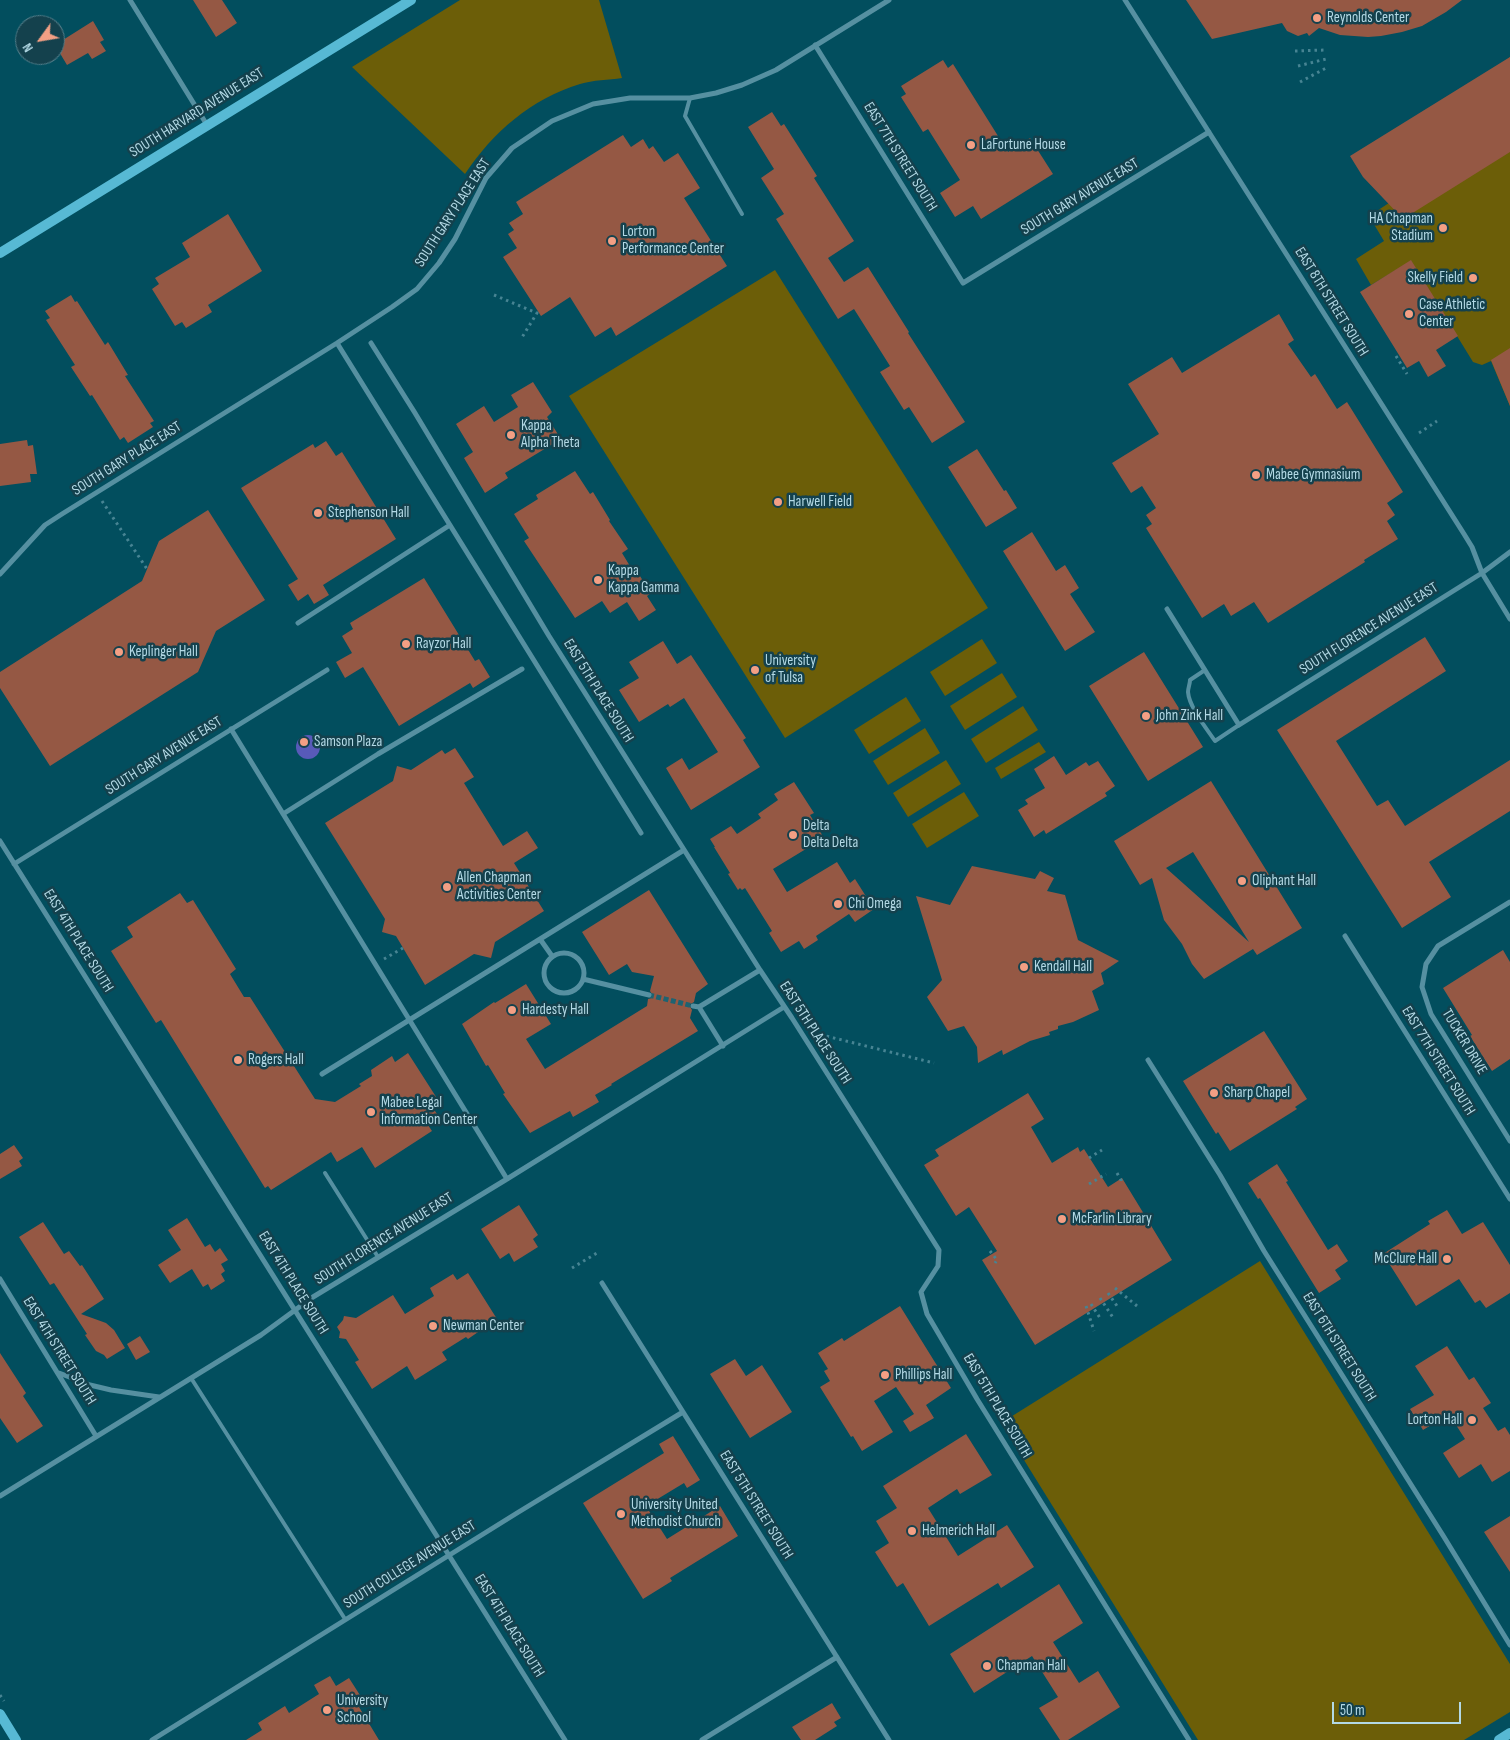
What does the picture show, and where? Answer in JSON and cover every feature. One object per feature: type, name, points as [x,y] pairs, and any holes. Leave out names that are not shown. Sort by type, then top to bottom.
[{"type":"main road","name":"SOUTH HARVARD AVENUE EAST","points":[[0,253],[411,0]]},
{"type":"main road","points":[[0,1714],[16,1740]]},
{"type":"main road","points":[[1498,1740],[1510,1733]]},
{"type":"street","points":[[130,0],[207,125]]},
{"type":"street","name":"SOUTH GARY PLACE EAST","points":[[0,574],[45,525],[337,343],[417,289],[440,263],[486,178],[512,148],[552,121],[593,104],[630,98],[690,98],[716,93],[760,78],[889,0]]},
{"type":"street","name":"EAST 8TH STREET SOUTH","points":[[1125,0],[1464,534],[1472,547],[1482,573],[1510,620]]},
{"type":"street","name":"EAST 7TH STREET SOUTH","points":[[816,45],[963,283]]},
{"type":"street","name":"SOUTH GARY AVENUE EAST","points":[[963,283],[1210,132]]},
{"type":"street","points":[[337,343],[641,833]]},
{"type":"street","name":"EAST 5TH PLACE SOUTH","points":[[371,343],[549,636],[939,1250],[938,1266],[920,1292],[927,1314],[994,1427],[1189,1740]]},
{"type":"street","points":[[298,623],[450,525]]},
{"type":"street","name":"SOUTH FLORENCE AVENUE EAST","points":[[1240,725],[1482,573],[1510,552]]},
{"type":"street","points":[[1167,609],[1240,725]]},
{"type":"street","name":"SOUTH GARY AVENUE EAST","points":[[14,864],[327,670]]},
{"type":"street","points":[[283,814],[378,754],[522,670]]},
{"type":"street","points":[[231,729],[507,1179]]},
{"type":"street","name":"EAST 4TH PLACE SOUTH","points":[[0,841],[565,1740]]},
{"type":"street","points":[[322,1074],[684,850]]},
{"type":"street","name":"TUCKER DRIVE","points":[[1510,902],[1438,946],[1426,964],[1422,987],[1432,1014],[1510,1141]]},
{"type":"street","name":"EAST 7TH STREET SOUTH","points":[[1345,936],[1510,1198]]},
{"type":"street","points":[[540,938],[552,956]]},
{"type":"street","points":[[564,953],[576,957],[583,967],[583,979],[575,991],[568,994],[554,992],[548,987],[543,974],[544,967],[552,956],[564,953]]},
{"type":"street","points":[[723,1046],[696,1007],[760,970]]},
{"type":"street","points":[[583,979],[649,995]]},
{"type":"street","name":"SOUTH FLORENCE AVENUE EAST","points":[[0,1496],[273,1328],[313,1298],[784,1008]]},
{"type":"street","name":"EAST 6TH STREET SOUTH","points":[[1148,1060],[1220,1175],[1264,1251],[1444,1537],[1510,1646]]},
{"type":"street","name":"EAST 4TH STREET SOUTH","points":[[0,1279],[96,1436]]},
{"type":"street","name":"EAST 5TH STREET SOUTH","points":[[602,1283],[889,1740]]},
{"type":"street","points":[[59,1373],[111,1390],[160,1397]]},
{"type":"street","name":"SOUTH COLLEGE AVENUE EAST","points":[[152,1740],[682,1412]]},
{"type":"street","points":[[702,1740],[837,1657]]},
{"type":"lane","points":[[690,98],[686,116],[742,214]]},
{"type":"lane","points":[[1205,670],[1190,680],[1188,691],[1200,718],[1216,741],[1240,725]]},
{"type":"lane","points":[[325,1172],[378,1258]]},
{"type":"lane","points":[[191,1378],[345,1619]]},
{"type":"path","points":[[1295,50],[1326,50]]},
{"type":"path","points":[[1298,66],[1326,59]]},
{"type":"path","points":[[1300,82],[1328,68]]},
{"type":"path","points":[[494,295],[537,313],[521,339]]},
{"type":"path","points":[[1396,356],[1407,374]]},
{"type":"path","points":[[1419,433],[1437,421]]},
{"type":"path","points":[[102,501],[147,570]]},
{"type":"path","points":[[376,964],[403,948]]},
{"type":"path","points":[[800,1030],[934,1064]]},
{"type":"path","points":[[1090,1158],[1102,1150]]},
{"type":"path","points":[[1090,1184],[1106,1174]]},
{"type":"path","points":[[1117,1174],[1121,1184]]},
{"type":"path","points":[[990,1251],[997,1260],[995,1263]]},
{"type":"path","points":[[572,1268],[597,1252]]},
{"type":"path","points":[[1116,1288],[1137,1306]]},
{"type":"path","points":[[1108,1293],[1117,1306]]},
{"type":"path","points":[[1100,1298],[1114,1320]]},
{"type":"path","points":[[1091,1304],[1100,1318]]},
{"type":"path","points":[[1086,1306],[1094,1331]]},
{"type":"shaded area","points":[[460,0],[599,0],[622,78],[580,84],[545,98],[529,108],[501,131],[488,144],[465,174],[352,67]]},
{"type":"shaded area","name":"HA Chapman Stadium","points":[[1510,57],[1510,406],[1491,361],[1482,365],[1473,362],[1411,261],[1371,285],[1356,259],[1384,241],[1369,216],[1389,203]]},
{"type":"shaded area","name":"Harwell Field","points":[[775,270],[988,608],[785,738],[569,396]]},
{"type":"shaded area","points":[[982,639],[997,663],[945,696],[930,672]]},
{"type":"shaded area","points":[[1002,673],[1017,697],[965,730],[950,706]]},
{"type":"shaded area","points":[[906,697],[921,721],[869,754],[854,730]]},
{"type":"shaded area","points":[[1023,706],[1038,730],[986,763],[971,739]]},
{"type":"shaded area","points":[[925,728],[940,753],[888,785],[873,761]]},
{"type":"shaded area","points":[[308,735],[313,736],[319,742],[319,752],[313,758],[308,759],[303,758],[297,752],[296,747],[297,742],[303,736]]},
{"type":"shaded area","points":[[1039,742],[1046,752],[1001,779],[995,768]]},
{"type":"shaded area","points":[[946,760],[961,784],[908,817],[893,793]]},
{"type":"shaded area","points":[[964,792],[979,816],[927,848],[912,824]]},
{"type":"shaded area","points":[[1260,1261],[1510,1664],[1510,1712],[1464,1740],[1198,1740],[1001,1423]]},
{"type":"building","points":[[193,0],[222,0],[237,23],[216,37]]},
{"type":"building","name":"Reynolds Center","points":[[1186,0],[1462,0],[1422,26],[1381,36],[1340,35],[1319,28],[1309,36],[1307,33],[1298,36],[1287,31],[1282,23],[1212,39]]},
{"type":"building","points":[[93,21],[104,40],[100,42],[106,51],[92,59],[88,53],[67,65],[65,62],[65,39]]},
{"type":"building","points":[[1510,57],[1510,152],[1403,219],[1363,177],[1350,156]]},
{"type":"building","name":"LaFortune House","points":[[943,60],[948,68],[953,64],[1008,152],[1030,138],[1053,174],[981,219],[973,206],[955,217],[940,193],[960,180],[928,129],[923,132],[901,97],[906,94],[901,86]]},
{"type":"building","points":[[772,112],[781,126],[784,124],[817,176],[814,178],[854,241],[828,258],[844,282],[868,267],[965,422],[932,443],[909,407],[904,410],[880,372],[890,366],[854,309],[838,319],[776,219],[784,214],[761,178],[774,169],[748,127]]},
{"type":"building","name":"Lorton Performance Center","points":[[623,135],[631,147],[643,139],[649,149],[653,146],[664,162],[678,153],[700,188],[684,198],[727,266],[616,336],[611,327],[595,337],[570,297],[541,316],[503,257],[517,248],[508,234],[514,230],[509,223],[523,214],[516,202]]},
{"type":"building","points":[[228,214],[262,271],[208,305],[212,312],[186,328],[182,322],[175,326],[152,289],[159,284],[155,278],[190,257],[182,243]]},
{"type":"building","name":"Case Athletic Center","points":[[1411,260],[1458,336],[1436,350],[1446,366],[1428,377],[1419,361],[1407,368],[1360,292]]},
{"type":"building","points":[[71,295],[75,302],[77,301],[105,345],[108,342],[128,375],[125,376],[154,421],[150,423],[153,427],[128,443],[124,437],[120,440],[92,395],[90,396],[71,367],[75,365],[46,320],[50,318],[45,311]]},
{"type":"building","name":"Mabee Gymnasium","points":[[1279,314],[1294,340],[1288,344],[1311,377],[1315,374],[1337,409],[1347,402],[1403,492],[1387,503],[1395,515],[1387,521],[1398,539],[1268,623],[1254,602],[1231,616],[1224,604],[1202,618],[1146,528],[1152,524],[1146,515],[1156,508],[1142,486],[1131,493],[1112,463],[1159,434],[1128,384],[1172,357],[1182,373]]},
{"type":"building","points":[[1510,348],[1510,406],[1491,360]]},
{"type":"building","name":"Kappa Alpha Theta","points":[[533,382],[552,412],[547,417],[561,439],[505,473],[508,478],[485,493],[464,458],[473,452],[456,424],[484,406],[494,422],[518,407],[511,395]]},
{"type":"building","points":[[27,440],[28,446],[33,445],[37,474],[30,474],[31,482],[0,486],[0,444]]},
{"type":"building","name":"Stephenson Hall","points":[[326,441],[336,456],[342,452],[396,539],[323,585],[329,595],[314,604],[308,594],[298,601],[288,585],[298,579],[241,488],[313,444],[315,448]]},
{"type":"building","points":[[977,449],[1017,508],[986,527],[948,467]]},
{"type":"building","points":[[575,471],[590,494],[593,492],[609,521],[628,549],[622,553],[633,571],[636,570],[651,593],[647,596],[656,610],[639,621],[627,602],[610,613],[602,601],[575,618],[524,541],[529,538],[514,514],[538,499],[536,495]]},
{"type":"building","name":"Keplinger Hall","points":[[208,510],[265,600],[216,631],[198,672],[50,766],[0,688],[0,672],[142,581],[159,541]]},
{"type":"building","points":[[1032,532],[1056,571],[1065,565],[1079,588],[1070,594],[1095,632],[1065,651],[1003,551]]},
{"type":"building","name":"Rayzor Hall","points":[[424,578],[475,661],[479,659],[490,677],[473,688],[470,683],[399,726],[363,667],[345,678],[336,662],[352,653],[342,636],[353,629],[350,623]]},
{"type":"building","points":[[1425,637],[1446,671],[1336,741],[1377,806],[1388,800],[1405,826],[1510,760],[1510,811],[1429,862],[1451,897],[1402,928],[1277,730]]},
{"type":"building","points":[[663,641],[677,664],[691,655],[746,738],[743,740],[760,767],[691,810],[666,768],[682,758],[689,770],[718,752],[684,698],[670,707],[668,704],[639,722],[619,690],[639,678],[629,662]]},
{"type":"building","name":"John Zink Hall","points":[[1144,652],[1203,747],[1148,781],[1089,686]]},
{"type":"building","name":"Allen Chapman Activities Center","points":[[455,748],[474,777],[464,783],[503,846],[527,831],[538,848],[514,863],[544,911],[495,942],[491,958],[474,954],[425,985],[396,936],[382,932],[385,919],[325,823],[393,781],[397,766],[411,770],[442,750],[445,754]]},
{"type":"building","points":[[1054,756],[1066,775],[1086,762],[1089,766],[1098,761],[1115,786],[1105,793],[1107,796],[1046,834],[1044,830],[1034,837],[1018,810],[1028,804],[1025,800],[1045,788],[1034,769]]},
{"type":"building","name":"Oliphant Hall","points":[[1211,781],[1302,928],[1257,955],[1253,949],[1204,979],[1192,964],[1182,944],[1164,920],[1152,878],[1140,885],[1114,841]],"holes":[[[1193,852],[1249,942],[1166,868]]]},
{"type":"building","points":[[794,782],[814,813],[810,815],[824,838],[773,869],[787,892],[837,862],[850,883],[855,879],[874,909],[855,922],[849,914],[816,936],[818,940],[804,949],[799,941],[781,952],[769,933],[772,931],[745,888],[738,890],[710,839],[731,826],[737,834],[761,818],[758,814],[778,800],[774,794]]},
{"type":"building","name":"Kendall Hall","points":[[972,866],[1035,879],[1040,871],[1054,878],[1047,891],[1065,895],[1078,940],[1119,961],[1101,973],[1104,984],[1092,991],[1099,1010],[1073,1022],[1058,1026],[1058,1029],[1049,1032],[1050,1035],[1030,1041],[1003,1055],[1002,1050],[978,1063],[977,1047],[964,1026],[948,1031],[927,997],[942,980],[916,896],[950,905]]},
{"type":"building","name":"Hardesty Hall","points":[[649,890],[708,984],[696,993],[694,1002],[689,1005],[692,1010],[690,1018],[698,1031],[595,1095],[599,1102],[573,1117],[570,1111],[530,1133],[503,1094],[505,1093],[488,1065],[486,1066],[462,1024],[494,1002],[526,984],[551,1024],[526,1039],[545,1069],[647,1006],[648,999],[653,996],[650,991],[654,976],[632,972],[627,964],[609,975],[582,932]]},
{"type":"building","name":"Rogers Hall","points":[[180,893],[187,903],[193,900],[236,969],[230,974],[244,997],[250,997],[315,1099],[335,1102],[361,1086],[359,1084],[372,1076],[371,1070],[392,1056],[395,1062],[408,1053],[440,1103],[433,1108],[439,1117],[428,1125],[432,1131],[375,1168],[362,1147],[337,1162],[331,1152],[271,1190],[268,1186],[265,1188],[161,1020],[156,1023],[111,951],[133,937],[127,927]]},
{"type":"building","points":[[1503,950],[1510,962],[1510,1059],[1492,1071],[1443,988]]},
{"type":"building","name":"Sharp Chapel","points":[[1264,1031],[1307,1099],[1295,1107],[1297,1109],[1230,1151],[1218,1132],[1216,1134],[1183,1081]]},
{"type":"building","name":"McFarlin Library","points":[[1028,1093],[1044,1119],[1031,1127],[1052,1163],[1078,1147],[1080,1152],[1084,1149],[1108,1187],[1122,1178],[1172,1260],[1035,1345],[982,1260],[997,1251],[969,1207],[956,1216],[924,1165],[939,1156],[935,1150]]},
{"type":"building","points":[[14,1145],[23,1158],[19,1161],[22,1166],[0,1179],[0,1154]]},
{"type":"building","points":[[1277,1164],[1328,1250],[1337,1244],[1348,1261],[1335,1270],[1341,1279],[1319,1293],[1260,1198],[1258,1199],[1248,1183]]},
{"type":"building","points":[[519,1205],[538,1235],[533,1239],[538,1247],[514,1262],[509,1253],[500,1259],[481,1229]]},
{"type":"building","name":"McClure Hall","points":[[1447,1210],[1462,1234],[1483,1222],[1510,1265],[1510,1293],[1486,1308],[1480,1300],[1475,1303],[1459,1279],[1416,1306],[1383,1254],[1430,1224],[1428,1221]]},
{"type":"building","points":[[187,1218],[205,1247],[210,1244],[215,1252],[220,1248],[228,1260],[221,1264],[225,1271],[221,1274],[225,1281],[211,1290],[208,1284],[203,1287],[192,1269],[170,1283],[158,1265],[181,1250],[168,1230]]},
{"type":"building","points":[[43,1222],[64,1254],[69,1251],[80,1266],[82,1265],[104,1299],[81,1314],[106,1323],[114,1330],[125,1348],[107,1359],[96,1351],[54,1283],[50,1285],[19,1237]]},
{"type":"building","name":"Newman Center","points":[[468,1273],[497,1319],[468,1339],[466,1337],[442,1352],[447,1360],[415,1380],[407,1366],[372,1389],[355,1362],[359,1360],[346,1339],[339,1338],[340,1332],[337,1327],[344,1316],[356,1318],[393,1295],[405,1314],[434,1296],[430,1288],[453,1274],[457,1280]]},
{"type":"building","name":"Phillips Hall","points":[[900,1306],[951,1388],[926,1405],[934,1418],[910,1432],[903,1421],[914,1414],[896,1387],[874,1401],[893,1432],[862,1451],[853,1436],[851,1437],[820,1387],[830,1381],[824,1371],[828,1369],[818,1353],[842,1338],[844,1341]]},
{"type":"building","points":[[140,1336],[150,1352],[136,1360],[127,1344]]},
{"type":"building","name":"Lorton Hall","points":[[1447,1346],[1469,1380],[1474,1377],[1491,1403],[1483,1408],[1498,1431],[1505,1427],[1510,1435],[1510,1471],[1492,1482],[1481,1464],[1459,1478],[1443,1453],[1465,1439],[1449,1414],[1423,1430],[1410,1409],[1434,1395],[1415,1366]]},
{"type":"building","points":[[0,1353],[26,1393],[23,1396],[43,1426],[17,1443],[0,1418]]},
{"type":"building","points":[[735,1359],[746,1376],[762,1365],[792,1412],[750,1438],[710,1374]]},
{"type":"building","name":"Helmerich Hall","points":[[966,1434],[992,1475],[960,1494],[957,1489],[928,1508],[958,1556],[1007,1525],[1034,1567],[1001,1588],[998,1583],[929,1626],[903,1583],[897,1587],[875,1552],[889,1543],[876,1521],[897,1508],[883,1486]]},
{"type":"building","name":"University United Methodist Church","points":[[673,1436],[700,1480],[687,1488],[684,1483],[646,1506],[667,1539],[720,1506],[738,1536],[670,1578],[672,1581],[643,1599],[583,1503],[664,1453],[659,1444]]},
{"type":"building","points":[[1510,1516],[1510,1572],[1484,1532]]},
{"type":"building","name":"Chapman Hall","points":[[1059,1584],[1083,1623],[1053,1642],[1079,1683],[1098,1671],[1120,1707],[1068,1740],[1060,1740],[1039,1708],[1058,1697],[1032,1656],[974,1693],[950,1654]]},
{"type":"building","name":"University School","points":[[330,1676],[336,1686],[349,1678],[365,1703],[359,1707],[379,1740],[246,1740],[262,1730],[258,1723],[285,1706],[289,1713],[319,1694],[314,1685]]},
{"type":"building","points":[[832,1703],[841,1718],[834,1722],[837,1726],[815,1740],[801,1740],[792,1727]]},
{"type":"tunnel","points":[[649,995],[693,1006]]},
{"type":"place","name":"Reynolds Center","points":[[1317,18]]},
{"type":"place","name":"LaFortune House","points":[[971,145]]},
{"type":"place","name":"HA Chapman Stadium","points":[[1443,228]]},
{"type":"place","name":"Lorton Performance Center","points":[[612,241]]},
{"type":"place","name":"Skelly Field","points":[[1473,278]]},
{"type":"place","name":"Case Athletic Center","points":[[1409,314]]},
{"type":"place","name":"Kappa Alpha Theta","points":[[511,435]]},
{"type":"place","name":"Mabee Gymnasium","points":[[1256,475]]},
{"type":"place","name":"Harwell Field","points":[[778,502]]},
{"type":"place","name":"Stephenson Hall","points":[[318,513]]},
{"type":"place","name":"Kappa Kappa Gamma","points":[[598,580]]},
{"type":"place","name":"Rayzor Hall","points":[[406,644]]},
{"type":"place","name":"Keplinger Hall","points":[[119,652]]},
{"type":"place","name":"University of Tulsa","points":[[755,670]]},
{"type":"place","name":"John Zink Hall","points":[[1146,716]]},
{"type":"place","name":"Samson Plaza","points":[[304,742]]},
{"type":"place","name":"Delta Delta Delta","points":[[793,835]]},
{"type":"place","name":"Oliphant Hall","points":[[1242,881]]},
{"type":"place","name":"Allen Chapman Activities Center","points":[[447,887]]},
{"type":"place","name":"Chi Omega","points":[[838,904]]},
{"type":"place","name":"Kendall Hall","points":[[1024,967]]},
{"type":"place","name":"Hardesty Hall","points":[[512,1010]]},
{"type":"place","name":"Rogers Hall","points":[[238,1060]]},
{"type":"place","name":"Sharp Chapel","points":[[1214,1093]]},
{"type":"place","name":"Mabee Legal Information Center","points":[[371,1112]]},
{"type":"place","name":"McFarlin Library","points":[[1062,1219]]},
{"type":"place","name":"McClure Hall","points":[[1447,1259]]},
{"type":"place","name":"Newman Center","points":[[433,1326]]},
{"type":"place","name":"Phillips Hall","points":[[885,1375]]},
{"type":"place","name":"Lorton Hall","points":[[1472,1420]]},
{"type":"place","name":"University United Methodist Church","points":[[621,1514]]},
{"type":"place","name":"Helmerich Hall","points":[[912,1531]]},
{"type":"place","name":"Chapman Hall","points":[[987,1666]]},
{"type":"place","name":"University School","points":[[327,1710]]}]
